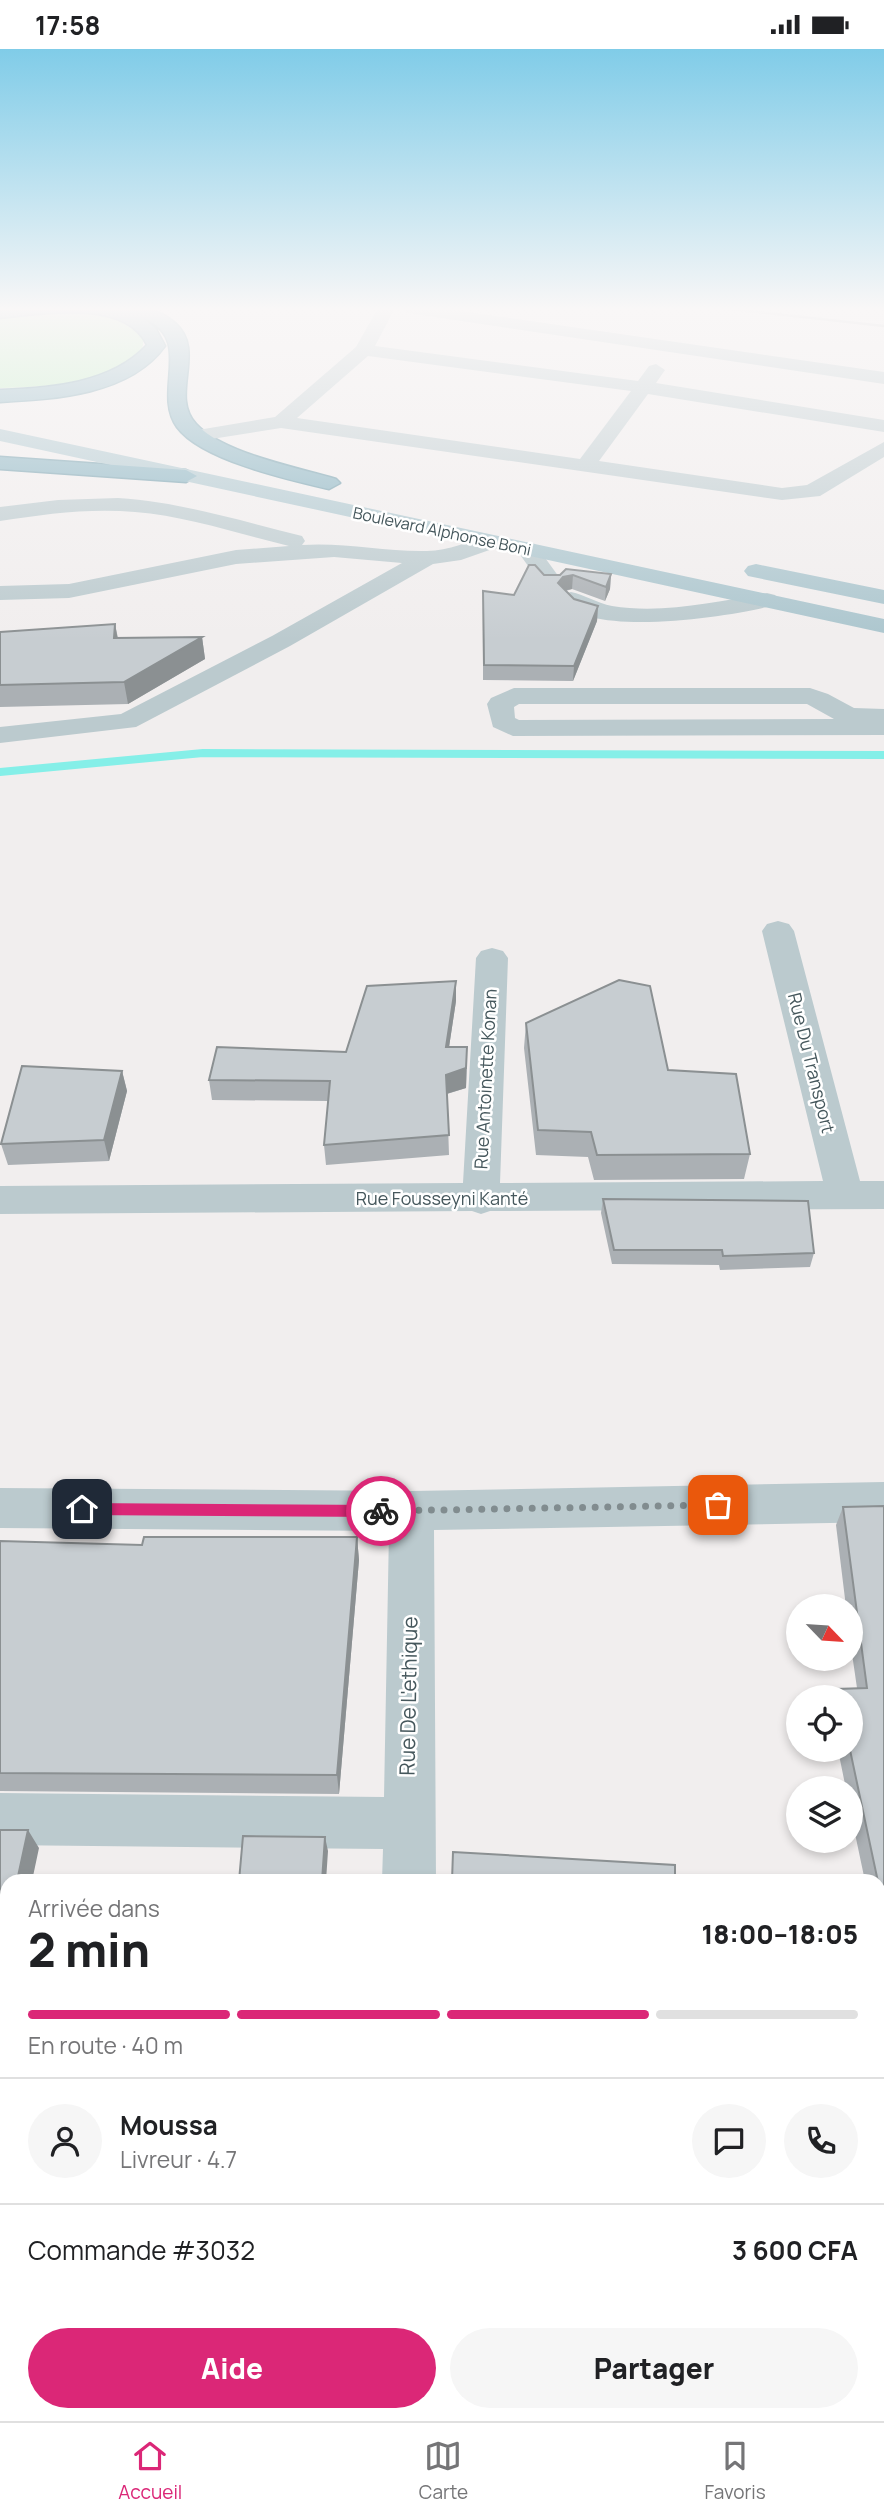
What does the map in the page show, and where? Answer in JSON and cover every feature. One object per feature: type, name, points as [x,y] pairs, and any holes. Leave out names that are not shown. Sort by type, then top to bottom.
[{"type":"highway","points":[[183,419],[185,424],[199,436],[242,455],[329,483]]},
{"type":"highway","points":[[0,463],[48,464],[186,476]]},
{"type":"main road","name":"Boulevard Alphonse Boni","points":[[0,435],[884,626]]},
{"type":"main road","name":"Boulevard Alphonse Boni","points":[[185,453],[356,489]]},
{"type":"main road","points":[[735,566],[884,597]]},
{"type":"street","points":[[281,422],[285,419]]},
{"type":"street","points":[[585,465],[619,419]]},
{"type":"street","points":[[839,419],[884,426]]},
{"type":"street","points":[[199,436],[281,422],[782,494],[812,491],[884,448]]},
{"type":"street","points":[[0,514],[55,506],[114,504],[157,508],[334,550],[427,558],[453,555],[490,542]]},
{"type":"street","points":[[527,549],[551,582]]},
{"type":"street","points":[[0,593],[69,591],[236,557],[334,550]]},
{"type":"street","points":[[0,735],[127,721],[281,641],[427,558]]},
{"type":"street","points":[[571,600],[583,607],[666,614],[694,613],[767,600]]},
{"type":"street","points":[[884,717],[855,717],[841,713],[826,701],[810,696],[514,696],[500,704],[502,720],[513,727],[884,727]]},
{"type":"street","name":"Rue Du Transport","points":[[778,931],[845,1196]]},
{"type":"street","name":"Rue Antoinette Konan","points":[[481,1200],[492,958]]},
{"type":"street","name":"Rue Fousseyni Kanté","points":[[0,1200],[481,1200],[884,1195]]},
{"type":"street","points":[[0,1508],[412,1511],[884,1502]]},
{"type":"street","name":"Rue De L'ethique","points":[[409,1874],[407,1823],[412,1511]]},
{"type":"street","points":[[0,1819],[407,1823]]},
{"type":"building","points":[[529,565],[535,565],[544,575],[560,575],[566,569],[611,574],[606,587],[573,575],[563,577],[558,583],[574,599],[598,606],[574,666],[484,665],[483,591],[514,595]]},
{"type":"building","points":[[115,624],[114,638],[202,637],[124,682],[0,685],[0,632]]},
{"type":"building","points":[[619,980],[650,986],[668,1070],[736,1074],[750,1154],[597,1155],[591,1132],[538,1130],[526,1023]]},
{"type":"building","points":[[456,981],[446,1047],[467,1047],[466,1068],[446,1075],[449,1135],[324,1145],[330,1081],[209,1080],[217,1047],[346,1052],[367,986]]},
{"type":"building","points":[[22,1066],[122,1071],[104,1140],[1,1144]]},
{"type":"building","points":[[603,1199],[808,1201],[814,1253],[723,1256],[722,1250],[614,1250]]},
{"type":"building","points":[[884,1506],[884,1874],[876,1874],[863,1811],[863,1776],[856,1776],[853,1762],[863,1762],[863,1688],[867,1688],[863,1658],[863,1594],[855,1594],[843,1507]]},
{"type":"building","points":[[144,1537],[357,1537],[337,1775],[0,1773],[0,1541],[142,1545]]},
{"type":"building","points":[[0,1830],[28,1830],[19,1874],[0,1874]]},
{"type":"building","points":[[243,1836],[325,1837],[322,1874],[240,1874]]},
{"type":"building","points":[[453,1852],[675,1865],[675,1874],[452,1874]]},
{"type":"waterway","points":[[0,772],[203,753],[884,755]]},
{"type":"way so far","points":[[381,1511],[718,1505]]},
{"type":"route","points":[[82,1509],[381,1511]]}]
